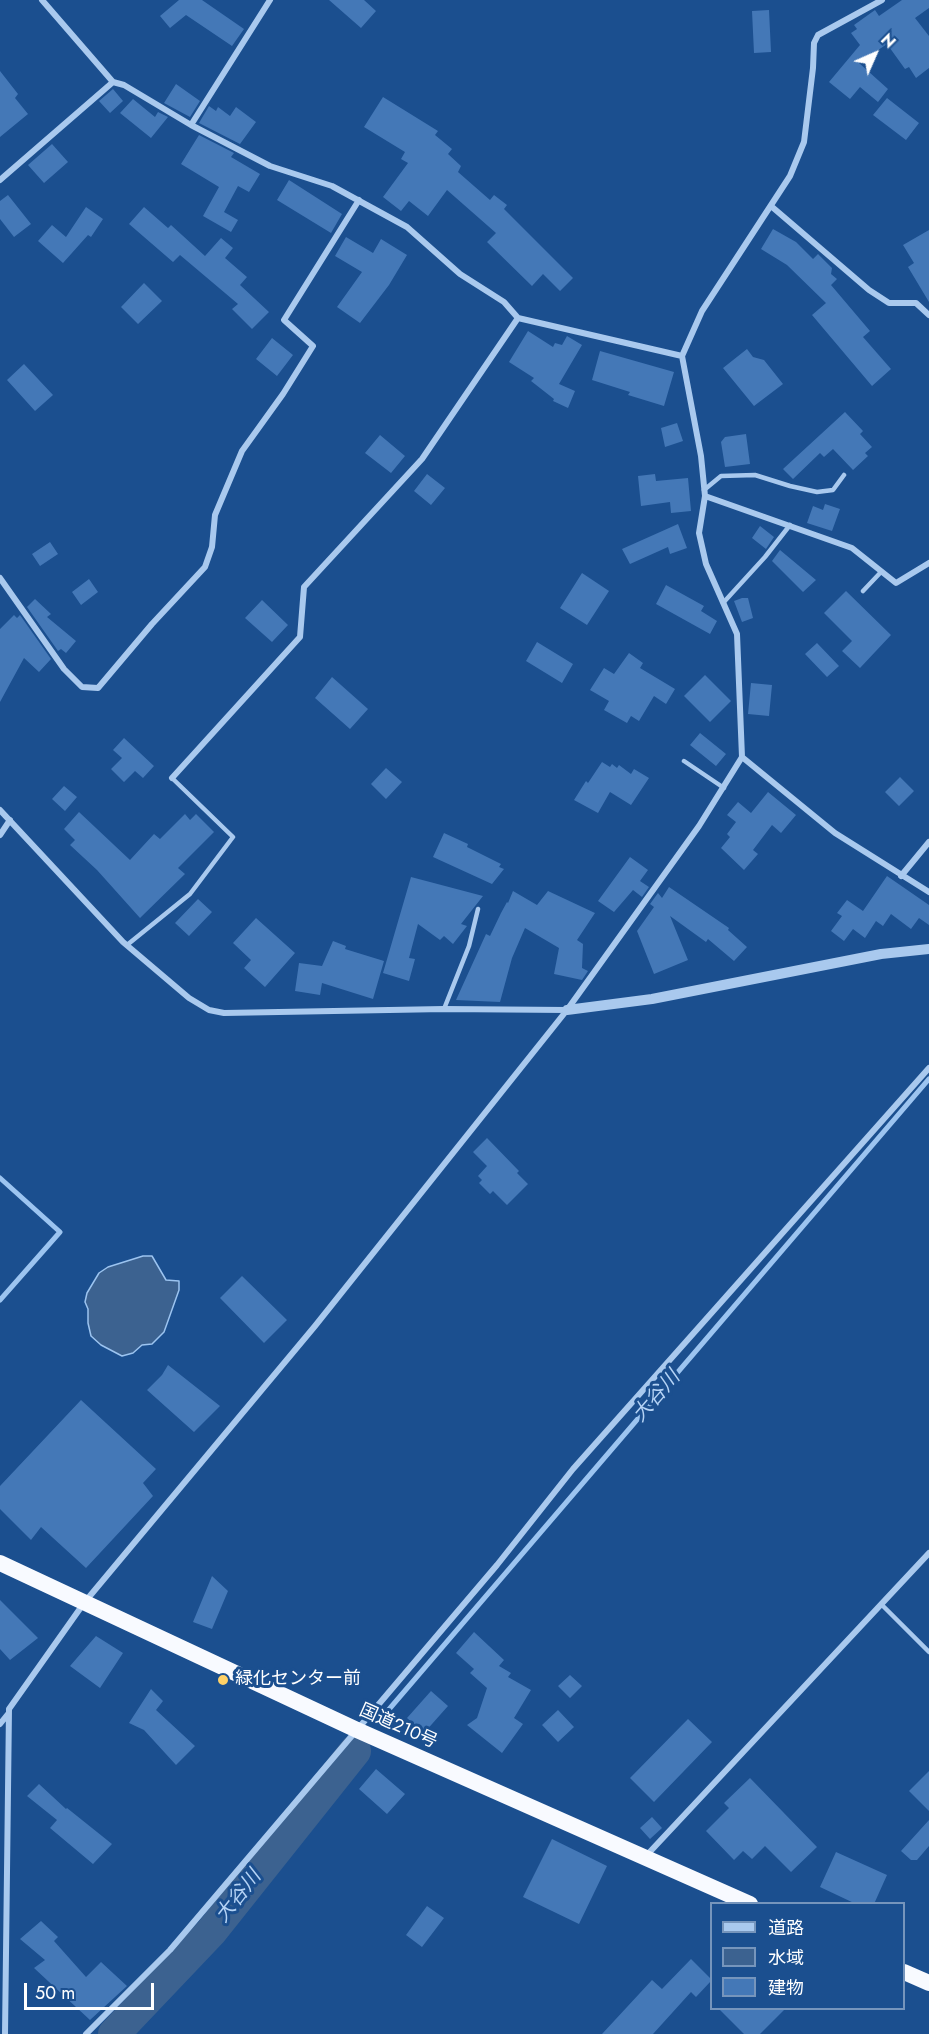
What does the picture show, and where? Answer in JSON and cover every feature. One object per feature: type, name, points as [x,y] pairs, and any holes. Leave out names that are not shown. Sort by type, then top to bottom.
[{"type":"highway","name":"国道210号","points":[[0,1563],[357,1730],[746,1902]]},
{"type":"highway","points":[[905,1973],[929,1983]]},
{"type":"street","points":[[42,0],[113,82],[124,85],[191,125],[270,166],[332,186],[407,227],[460,274],[504,302],[518,318],[682,356]]},
{"type":"street","points":[[191,125],[270,0]]},
{"type":"street","points":[[5,2034],[9,1709],[84,1603],[315,1326],[567,1010],[674,862],[742,757],[739,712],[740,666],[736,634],[706,564],[699,532],[705,493],[701,456],[682,356],[702,311],[790,176],[804,142],[814,43],[818,35],[882,0]]},
{"type":"street","points":[[0,180],[113,82]]},
{"type":"street","points":[[0,578],[64,669],[82,687],[98,688],[152,624],[205,567],[212,547],[215,515],[242,451],[283,394],[313,346],[284,320],[359,200]]},
{"type":"street","points":[[771,206],[869,290],[889,303],[916,303],[929,315]]},
{"type":"street","points":[[172,778],[300,638],[304,587],[422,459],[518,318]]},
{"type":"street","points":[[705,493],[852,548],[896,583],[929,563]]},
{"type":"street","points":[[742,757],[835,833],[929,892]]},
{"type":"street","points":[[0,810],[127,945],[189,998],[209,1010],[224,1013],[567,1010],[652,999],[881,954],[929,949]]},
{"type":"street","points":[[0,835],[10,820]]},
{"type":"street","points":[[901,876],[929,842]]},
{"type":"street","points":[[86,2034],[170,1950],[497,1565],[573,1469],[929,1068]]},
{"type":"street","points":[[645,1857],[929,1553]]},
{"type":"street","points":[[0,1724],[9,1714]]},
{"type":"lane","points":[[705,493],[721,476],[755,475],[817,492],[833,490],[844,475]]},
{"type":"lane","points":[[723,603],[765,557],[790,525]]},
{"type":"lane","points":[[863,591],[881,572]]},
{"type":"lane","points":[[684,761],[724,788]]},
{"type":"lane","points":[[127,945],[190,894],[233,837],[172,778]]},
{"type":"lane","points":[[444,1010],[469,945],[478,909]]},
{"type":"lane","points":[[881,1604],[929,1652]]},
{"type":"water","points":[[143,1256],[152,1256],[166,1280],[179,1281],[179,1290],[164,1332],[152,1344],[142,1345],[133,1353],[122,1356],[101,1345],[91,1336],[85,1302],[87,1293],[99,1273],[108,1267]]},
{"type":"building","points":[[179,0],[202,0],[244,29],[232,46],[186,15],[170,28],[160,16]]},
{"type":"building","points":[[329,0],[364,0],[376,11],[361,28]]},
{"type":"building","points":[[902,0],[929,0],[929,8],[915,18],[929,36],[929,68],[916,78],[909,67],[905,69],[887,44],[859,63],[888,89],[878,102],[860,87],[850,99],[829,82],[860,45],[851,33],[857,29],[854,25],[875,10],[879,16]]},
{"type":"building","points":[[769,10],[771,52],[754,53],[752,11]]},
{"type":"building","points":[[0,71],[18,94],[15,98],[28,114],[0,137]]},
{"type":"building","points":[[176,84],[200,101],[190,117],[164,103]]},
{"type":"building","points":[[113,89],[123,101],[110,113],[99,101]]},
{"type":"building","points":[[383,97],[438,131],[435,135],[452,149],[448,154],[461,166],[458,172],[490,200],[494,195],[507,205],[504,209],[573,278],[560,291],[543,274],[532,286],[487,242],[496,233],[447,190],[428,216],[409,201],[401,211],[383,197],[408,163],[401,159],[405,152],[364,127]]},
{"type":"building","points":[[887,98],[919,123],[906,140],[873,115]]},
{"type":"building","points":[[133,99],[155,117],[158,112],[168,117],[151,138],[120,113]]},
{"type":"building","points":[[209,106],[216,111],[218,107],[230,116],[236,107],[256,122],[240,144],[199,123]]},
{"type":"building","points":[[199,135],[234,153],[231,157],[260,174],[249,192],[238,186],[224,212],[238,220],[231,232],[203,216],[219,187],[181,164]]},
{"type":"building","points":[[52,144],[68,162],[44,183],[28,165]]},
{"type":"building","points":[[289,180],[342,214],[331,233],[277,200]]},
{"type":"building","points":[[8,195],[31,224],[14,237],[0,219],[0,201]]},
{"type":"building","points":[[86,207],[103,219],[91,237],[88,235],[63,263],[38,241],[52,225],[66,237]]},
{"type":"building","points":[[144,207],[168,228],[171,225],[205,256],[221,238],[233,248],[225,258],[247,277],[240,285],[269,312],[252,329],[232,309],[238,304],[180,255],[173,262],[129,224]]},
{"type":"building","points":[[773,229],[796,242],[813,259],[818,254],[832,268],[831,274],[837,279],[831,285],[870,331],[863,337],[891,369],[872,386],[812,315],[826,303],[787,265],[761,249]]},
{"type":"building","points":[[929,230],[929,302],[908,267],[914,263],[903,245]]},
{"type":"building","points":[[346,237],[373,253],[381,239],[407,255],[389,285],[360,323],[337,307],[362,272],[335,256]]},
{"type":"building","points":[[144,283],[162,301],[138,324],[121,307]]},
{"type":"building","points":[[528,331],[553,347],[555,343],[562,345],[567,336],[582,345],[559,384],[575,391],[568,408],[553,401],[554,399],[531,381],[534,378],[509,362]]},
{"type":"building","points":[[272,338],[293,355],[277,376],[256,359]]},
{"type":"building","points":[[747,349],[753,357],[764,360],[783,384],[754,406],[723,368]]},
{"type":"building","points":[[600,351],[674,372],[664,406],[628,395],[630,392],[592,380]]},
{"type":"building","points":[[24,364],[53,395],[35,411],[7,380]]},
{"type":"building","points":[[845,412],[863,431],[860,434],[872,447],[865,453],[868,456],[853,470],[833,449],[824,457],[820,453],[793,479],[783,469]]},
{"type":"building","points":[[677,423],[683,441],[665,447],[661,428]]},
{"type":"building","points":[[746,434],[750,464],[725,467],[721,442],[725,437]]},
{"type":"building","points":[[380,435],[405,456],[391,473],[365,453]]},
{"type":"building","points":[[427,474],[445,488],[431,505],[414,491]]},
{"type":"building","points":[[655,474],[656,481],[688,478],[691,511],[671,513],[670,502],[641,506],[638,476]]},
{"type":"building","points":[[825,504],[840,509],[832,531],[807,523],[813,506],[823,510]]},
{"type":"building","points":[[678,524],[687,548],[670,554],[668,547],[630,564],[622,549]]},
{"type":"building","points":[[760,526],[774,537],[766,549],[752,538]]},
{"type":"building","points":[[50,542],[58,554],[40,566],[32,554]]},
{"type":"building","points":[[780,550],[816,580],[803,592],[772,561]]},
{"type":"building","points":[[582,573],[609,591],[587,625],[560,608]]},
{"type":"building","points":[[89,579],[98,592],[81,605],[72,592]]},
{"type":"building","points":[[666,585],[704,606],[701,611],[717,621],[710,634],[656,604]]},
{"type":"building","points":[[846,591],[891,635],[860,668],[842,651],[852,641],[824,613]]},
{"type":"building","points":[[748,598],[753,618],[742,622],[734,601]]},
{"type":"building","points":[[35,599],[51,614],[47,617],[76,641],[66,653],[61,649],[58,651],[27,607]]},
{"type":"building","points":[[262,600],[288,625],[272,642],[245,618]]},
{"type":"building","points":[[14,615],[17,618],[20,615],[51,659],[39,672],[24,658],[0,702],[0,629]]},
{"type":"building","points":[[537,642],[573,664],[562,683],[526,661]]},
{"type":"building","points":[[817,643],[839,666],[827,677],[805,654]]},
{"type":"building","points":[[629,653],[643,663],[640,668],[675,689],[666,704],[654,696],[639,721],[631,716],[627,723],[604,710],[609,701],[590,690],[604,668],[614,674]]},
{"type":"building","points":[[705,675],[731,701],[710,722],[684,696]]},
{"type":"building","points":[[332,677],[368,709],[350,729],[315,698]]},
{"type":"building","points":[[751,683],[772,685],[769,716],[748,714]]},
{"type":"building","points":[[700,733],[726,754],[716,766],[690,745]]},
{"type":"building","points":[[124,738],[154,766],[143,778],[135,771],[124,782],[111,769],[122,758],[113,750]]},
{"type":"building","points":[[602,762],[610,767],[612,764],[617,768],[619,765],[631,774],[634,769],[649,778],[631,805],[610,792],[598,813],[574,800]]},
{"type":"building","points":[[386,768],[402,782],[386,799],[371,784]]},
{"type":"building","points":[[900,777],[914,791],[899,806],[885,792]]},
{"type":"building","points":[[64,786],[77,797],[65,811],[52,799]]},
{"type":"building","points":[[768,792],[796,815],[781,833],[772,825],[753,850],[758,854],[744,870],[721,848],[730,837],[727,834],[736,822],[727,815],[738,802],[751,813]]},
{"type":"building","points":[[79,812],[130,860],[154,834],[160,839],[185,814],[190,820],[196,814],[214,832],[178,868],[185,874],[140,918],[97,870],[70,845],[75,840],[64,829]]},
{"type":"building","points":[[444,833],[468,844],[467,847],[501,864],[499,867],[504,869],[492,884],[433,857]]},
{"type":"building","points":[[630,857],[648,870],[640,881],[649,887],[642,897],[633,890],[614,912],[598,901]]},
{"type":"building","points":[[887,876],[929,905],[929,925],[919,918],[911,929],[891,914],[883,926],[876,921],[865,938],[853,929],[844,941],[831,931],[842,916],[837,913],[847,900],[863,911]]},
{"type":"building","points":[[411,877],[483,896],[461,924],[467,926],[453,944],[444,936],[440,940],[418,924],[409,958],[415,959],[409,981],[383,973]]},
{"type":"building","points":[[669,887],[729,928],[728,930],[747,947],[734,961],[708,939],[706,942],[670,916],[688,960],[654,974],[637,931],[654,907],[650,904],[658,893],[662,898]]},
{"type":"building","points":[[513,891],[537,905],[548,891],[595,913],[577,940],[583,944],[582,968],[588,971],[582,980],[554,974],[559,948],[525,928],[512,958],[500,1002],[456,1000],[486,934],[490,936]]},
{"type":"building","points":[[198,899],[212,912],[189,936],[175,923]]},
{"type":"building","points":[[256,918],[295,953],[265,987],[244,968],[251,960],[233,943]]},
{"type":"building","points":[[333,941],[346,946],[345,949],[384,961],[373,999],[322,983],[320,995],[295,991],[299,963],[322,966]]},
{"type":"building","points":[[487,1138],[519,1171],[517,1173],[528,1184],[507,1205],[493,1191],[490,1194],[479,1183],[482,1180],[478,1176],[487,1166],[473,1152]]},
{"type":"building","points":[[242,1276],[287,1320],[264,1343],[220,1298]]},
{"type":"building","points":[[168,1365],[220,1406],[194,1432],[147,1390],[162,1375]]},
{"type":"building","points":[[81,1400],[156,1469],[143,1483],[153,1496],[86,1568],[41,1527],[31,1540],[0,1509],[0,1486]]},
{"type":"building","points":[[212,1576],[228,1591],[212,1629],[193,1622]]},
{"type":"building","points":[[0,1600],[38,1638],[10,1660],[0,1649]]},
{"type":"building","points":[[474,1632],[504,1660],[499,1666],[511,1673],[508,1677],[531,1690],[514,1718],[523,1724],[502,1753],[467,1725],[477,1718],[487,1688],[470,1673],[474,1669],[456,1653]]},
{"type":"building","points":[[96,1636],[123,1653],[100,1688],[70,1666]]},
{"type":"building","points":[[570,1675],[582,1686],[570,1698],[558,1686]]},
{"type":"building","points":[[151,1689],[163,1701],[156,1710],[195,1746],[176,1765],[144,1730],[129,1723]]},
{"type":"building","points":[[431,1691],[448,1706],[424,1733],[407,1718]]},
{"type":"building","points":[[558,1710],[574,1727],[558,1742],[542,1725]]},
{"type":"building","points":[[688,1719],[712,1742],[654,1802],[630,1778]]},
{"type":"building","points":[[376,1769],[405,1794],[387,1814],[359,1789]]},
{"type":"building","points":[[929,1771],[929,1811],[909,1791]]},
{"type":"building","points":[[750,1778],[817,1847],[791,1872],[765,1846],[752,1859],[743,1851],[734,1860],[706,1831],[729,1808],[724,1803]]},
{"type":"building","points":[[39,1784],[66,1809],[112,1844],[93,1864],[50,1828],[57,1820],[27,1796]]},
{"type":"building","points":[[652,1817],[662,1828],[650,1839],[640,1828]]},
{"type":"building","points":[[929,1820],[929,1846],[917,1860],[911,1860],[901,1851]]},
{"type":"building","points":[[552,1839],[607,1866],[579,1924],[523,1897]]},
{"type":"building","points":[[836,1852],[887,1875],[875,1902],[852,1902],[820,1887]]},
{"type":"building","points":[[427,1906],[444,1918],[422,1947],[406,1935]]},
{"type":"building","points":[[41,1921],[58,1937],[54,1941],[86,1977],[101,1962],[127,1986],[90,2020],[34,1968],[45,1960],[20,1939]]},
{"type":"building","points":[[691,1959],[710,1978],[710,1982],[696,1997],[691,1992],[653,2034],[602,2034],[652,1980],[662,1989]]},
{"type":"building","points":[[720,2010],[784,2010],[760,2034],[744,2034]]},
{"type":"waterway","name":"大谷川","points":[[385,1714],[929,1079]]},
{"type":"waterway","points":[[0,1178],[60,1232],[0,1300]]},
{"type":"waterway","name":"大谷川","points":[[114,2034],[211,1932],[355,1751]]},
{"type":"place","name":"緑化センター前","points":[[223,1680]]}]
